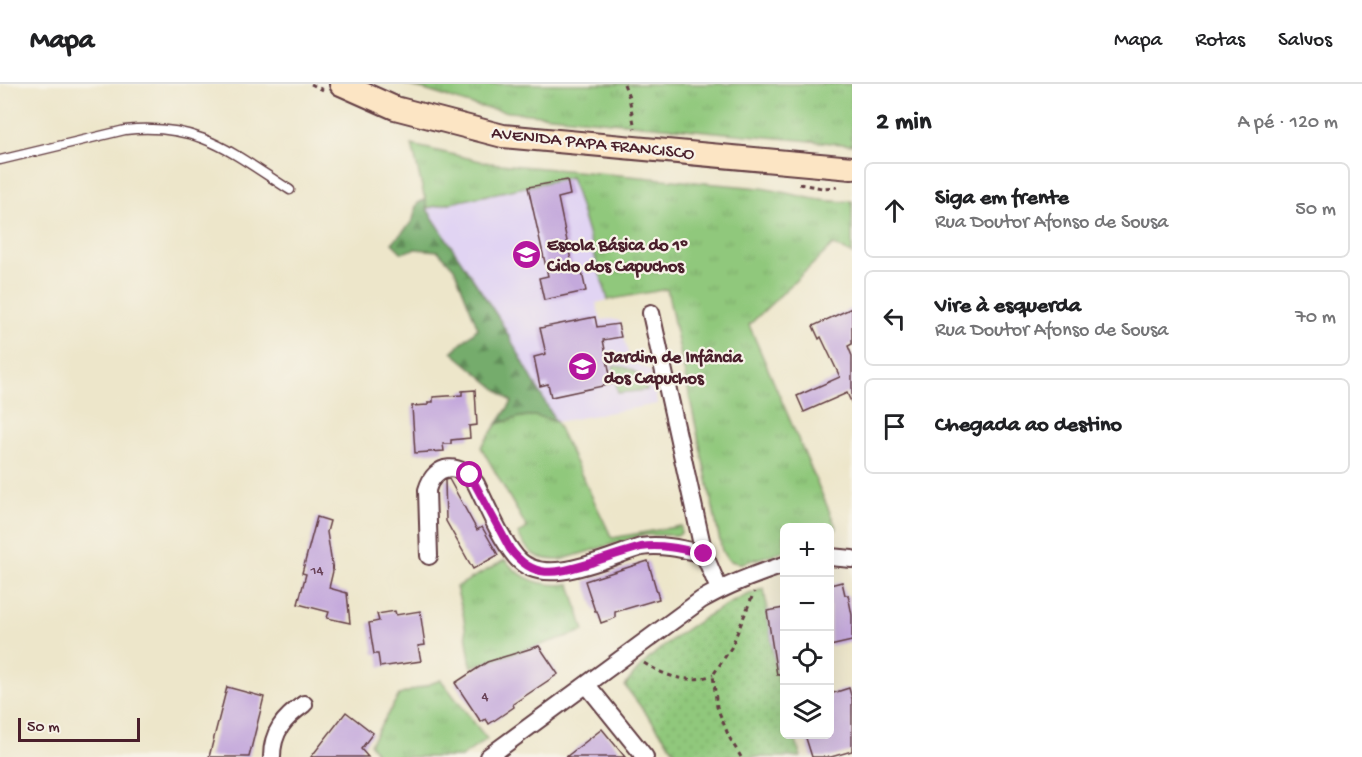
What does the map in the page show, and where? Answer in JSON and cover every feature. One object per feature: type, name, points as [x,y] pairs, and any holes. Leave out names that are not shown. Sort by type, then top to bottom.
[{"type":"main road","name":"AVENIDA PAPA FRANCISCO","points":[[340,84],[395,108],[503,136],[852,168]]},
{"type":"street","points":[[651,313],[704,554],[719,589]]},
{"type":"street","points":[[429,556],[428,490],[430,480],[441,471],[458,468],[470,475],[476,484],[510,549],[518,559],[533,569],[544,572],[563,572],[641,547],[651,546],[674,547],[704,554]]},
{"type":"street","points":[[834,557],[852,559]]},
{"type":"street","points":[[488,757],[701,600],[747,577],[780,566]]},
{"type":"street","points":[[587,685],[645,757]]},
{"type":"street","points":[[272,757],[272,745],[280,724],[289,714],[304,704]]},
{"type":"lane","points":[[0,160],[125,130],[142,128],[174,130],[191,133],[208,140],[290,190]]},
{"type":"path","points":[[624,84],[629,97],[639,148]]},
{"type":"path","points":[[629,652],[653,668],[683,680],[699,680],[713,675],[730,648],[754,592],[747,577]]},
{"type":"path","points":[[713,675],[717,707],[729,737],[741,757]]},
{"type":"shaded area","points":[[571,177],[608,300],[596,303],[601,320],[620,321],[630,361],[651,371],[657,404],[556,422],[500,320],[427,208]]},
{"type":"green space","points":[[405,84],[852,84],[852,145],[509,112],[476,106]]},
{"type":"green space","points":[[412,145],[489,163],[760,188],[817,199],[852,201],[852,254],[833,245],[749,325],[837,529],[834,530],[834,523],[780,523],[780,552],[743,563],[733,562],[724,554],[667,289],[608,300],[571,177],[427,208]]},
{"type":"green space","points":[[426,200],[427,209],[500,320],[556,422],[527,416],[497,424],[512,402],[452,352],[478,328],[454,268],[438,251],[415,249],[402,253],[392,243],[413,219],[417,205]]},
{"type":"green space","points":[[613,366],[625,367],[635,372],[642,379],[647,390],[618,393]]},
{"type":"green space","points":[[538,415],[556,422],[612,538],[681,526],[681,533],[679,535],[643,535],[560,560],[545,559],[530,551],[518,534],[527,528],[481,447],[497,424],[519,417]]},
{"type":"green space","points":[[505,560],[519,573],[534,581],[570,584],[584,631],[471,667],[463,613],[456,587]]},
{"type":"green space","points":[[764,588],[780,685],[780,739],[795,739],[801,757],[679,757],[625,686],[652,656],[669,642],[707,616]]},
{"type":"green space","points":[[441,680],[487,739],[461,757],[379,757],[370,744],[399,695]]},
{"type":"building","points":[[567,180],[570,195],[558,198],[573,270],[581,268],[586,291],[544,300],[539,278],[548,276],[528,187]]},
{"type":"building","points":[[852,308],[852,344],[848,346],[852,356],[852,404],[847,393],[804,412],[797,396],[840,377],[821,337],[819,339],[813,326]]},
{"type":"building","points":[[595,317],[597,327],[618,324],[621,337],[603,340],[612,384],[551,397],[548,384],[540,386],[534,357],[546,354],[540,328]]},
{"type":"building","points":[[475,390],[477,425],[469,426],[470,438],[451,440],[451,444],[443,444],[444,451],[415,453],[412,406],[428,405],[428,402],[433,402],[433,397],[462,395],[462,391]]},
{"type":"building","points":[[449,479],[477,530],[482,527],[498,555],[473,569],[446,521],[445,480]]},
{"type":"building","points":[[317,517],[330,521],[327,532],[333,571],[329,588],[347,593],[350,623],[327,618],[329,612],[298,604],[306,574],[302,573]]},
{"type":"building","points":[[648,561],[659,599],[615,612],[615,618],[601,623],[585,581]]},
{"type":"building","points":[[842,582],[845,595],[848,595],[852,615],[852,641],[834,645],[834,631],[834,584]]},
{"type":"building","points":[[780,609],[780,675],[777,675],[767,611]]},
{"type":"building","points":[[395,611],[396,615],[420,611],[425,645],[418,646],[421,661],[380,667],[378,654],[374,654],[369,623],[379,621],[377,614]]},
{"type":"building","points":[[539,646],[558,674],[513,704],[514,707],[489,724],[486,719],[481,722],[455,683],[487,662]]},
{"type":"building","points":[[227,687],[264,697],[249,757],[209,757]]},
{"type":"building","points":[[849,688],[852,699],[852,751],[831,757],[812,757],[806,739],[834,739],[834,693]]},
{"type":"building","points":[[346,712],[373,733],[361,749],[368,757],[311,757]]},
{"type":"building","points":[[602,729],[625,757],[566,757]]},
{"type":"place","name":"Escola Básica do 1º Ciclo dos Capuchos","points":[[526,254]]},
{"type":"place","name":"Jardim de Infância dos Capuchos","points":[[583,366]]},
{"type":"route","points":[[470,475],[510,549],[518,559],[533,569],[553,573],[563,572],[641,547],[651,546],[674,547],[704,554]]}]
